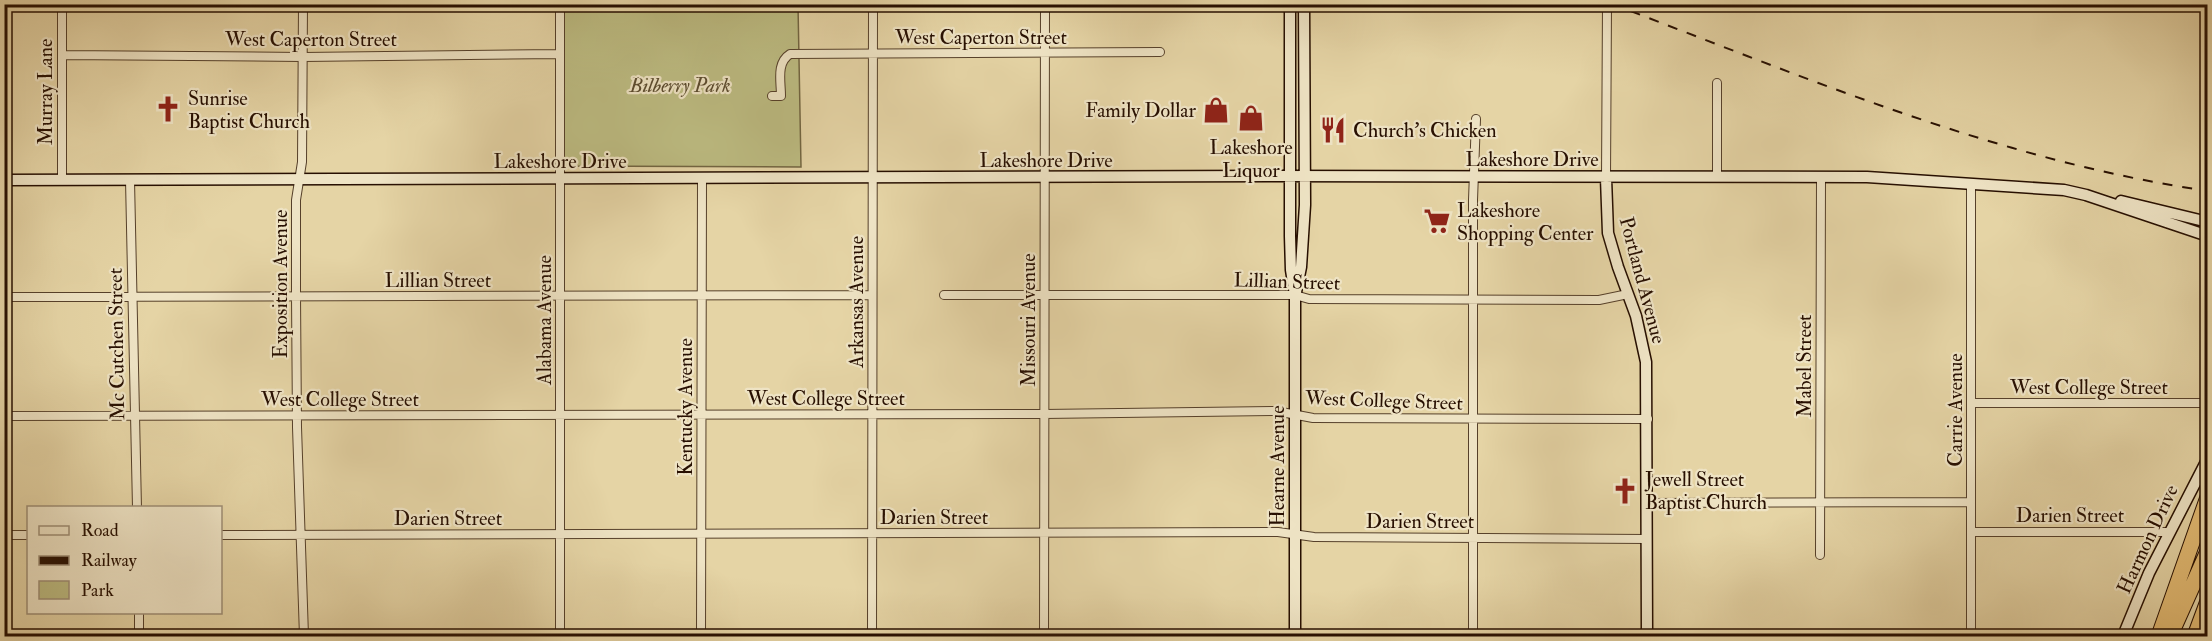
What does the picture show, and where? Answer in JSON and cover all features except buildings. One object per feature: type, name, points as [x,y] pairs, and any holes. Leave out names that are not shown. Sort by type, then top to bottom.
[{"type":"highway","points":[[2159,636],[2208,497]]},
{"type":"highway","points":[[2170,636],[2208,551]]},
{"type":"highway","points":[[2195,636],[2208,601]]},
{"type":"highway","points":[[2195,636],[2208,613]]},
{"type":"main road","name":"Hearne Avenue","points":[[1290,4],[1291,270],[1295,295],[1295,636]]},
{"type":"main road","name":"Hearne Avenue","points":[[1295,295],[1301,267],[1305,177],[1304,4]]},
{"type":"main road","points":[[1289,59],[1305,60]]},
{"type":"main road","name":"Portland Avenue","points":[[1606,178],[1608,233],[1643,339],[1646,362],[1647,636]]},
{"type":"main road","name":"Lakeshore Drive","points":[[4,180],[1886,178],[2056,189],[2117,200],[2208,222]]},
{"type":"main road","name":"Lakeshore Drive","points":[[2086,195],[2208,236]]},
{"type":"main road","name":"Harmon Drive","points":[[2123,636],[2169,532],[2208,458]]},
{"type":"street","name":"Murray Lane","points":[[62,4],[62,180]]},
{"type":"street","name":"Exposition Avenue","points":[[303,4],[302,162],[296,200],[296,296],[297,416],[304,636]]},
{"type":"street","name":"Alabama Avenue","points":[[560,4],[560,636]]},
{"type":"street","name":"Arkansas Avenue","points":[[872,636],[873,4]]},
{"type":"street","name":"Missouri Avenue","points":[[1044,636],[1045,4]]},
{"type":"street","name":"Portland Avenue","points":[[1606,178],[1607,4]]},
{"type":"street","name":"West Caperton Street","points":[[772,96],[781,96],[781,67],[783,59],[790,54],[1160,52]]},
{"type":"street","name":"West Caperton Street","points":[[62,55],[303,57],[560,54]]},
{"type":"street","points":[[1717,83],[1718,177]]},
{"type":"street","points":[[1473,636],[1476,119]]},
{"type":"street","name":"Mabel Street","points":[[1820,555],[1821,177]]},
{"type":"street","name":"Kentucky Avenue","points":[[701,636],[702,178]]},
{"type":"street","name":"Mc Cutchen Street","points":[[130,180],[137,506]]},
{"type":"street","name":"Carrie Avenue","points":[[1971,183],[1971,636]]},
{"type":"street","name":"Lillian Street","points":[[944,295],[1295,295],[1310,299],[1599,300],[1628,294]]},
{"type":"street","name":"Lillian Street","points":[[4,297],[872,295]]},
{"type":"street","name":"West College Street","points":[[1971,403],[2208,403]]},
{"type":"street","name":"West College Street","points":[[4,416],[872,415],[1276,411],[1313,418],[1647,419]]},
{"type":"street","points":[[1647,502],[1971,502]]},
{"type":"street","name":"Darien Street","points":[[222,535],[1278,532],[1314,537],[1647,539]]},
{"type":"street","name":"Darien Street","points":[[1971,532],[2169,532]]},
{"type":"street","points":[[4,535],[27,535]]},
{"type":"street","points":[[139,614],[139,636]]},
{"type":"green space","name":"Bilberry Park","points":[[560,5],[798,5],[801,167],[560,166]]},
{"type":"railway","points":[[1612,4],[1831,88],[1979,138],[2055,160],[2208,191]]},
{"type":"place","name":"Sunrise Baptist Church","points":[[168,109]]},
{"type":"place","name":"Family Dollar","points":[[1216,110]]},
{"type":"place","name":"Lakeshore Liquor","points":[[1251,118]]},
{"type":"place","name":"Church's Chicken","points":[[1333,130]]},
{"type":"place","name":"Lakeshore Shopping Center","points":[[1437,221]]},
{"type":"place","name":"Jewell Street Baptist Church","points":[[1625,491]]}]
